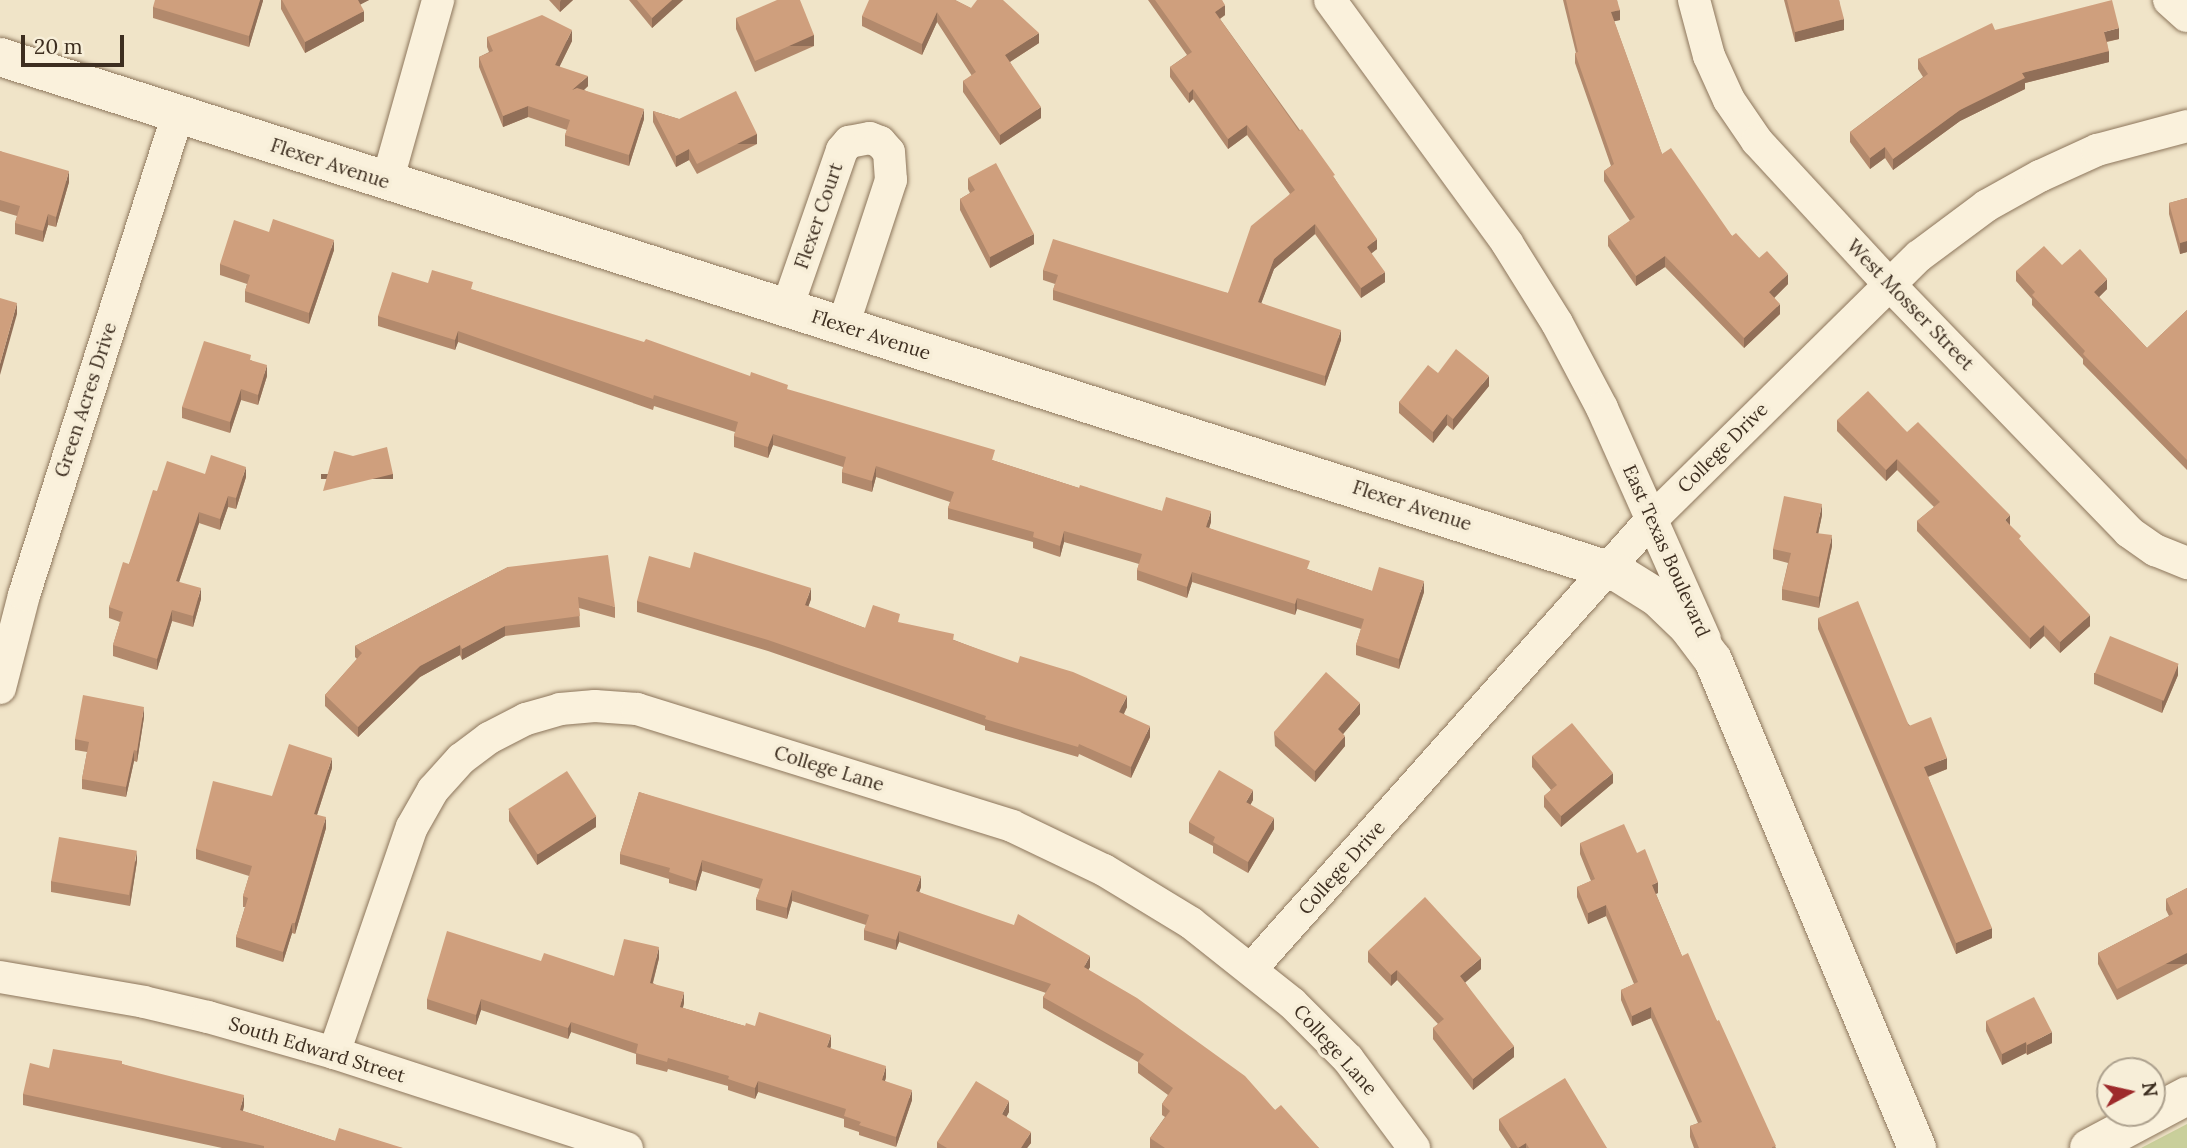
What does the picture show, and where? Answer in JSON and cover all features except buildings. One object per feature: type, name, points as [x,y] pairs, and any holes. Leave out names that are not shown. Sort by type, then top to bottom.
[{"type":"street","points":[[387,182],[438,0]]},
{"type":"street","name":"East Texas Boulevard","points":[[1330,0],[1507,243],[1557,323],[1602,408],[1653,518],[1916,1148]]},
{"type":"street","name":"West Mosser Street","points":[[1694,0],[1709,56],[1730,100],[1756,141],[1889,284],[2129,532],[2155,550],[2187,563]]},
{"type":"street","points":[[2169,0],[2187,16]]},
{"type":"street","name":"Flexer Avenue","points":[[0,57],[1608,568],[1658,598],[1688,627],[1713,660]]},
{"type":"street","name":"Green Acres Drive","points":[[0,688],[24,595],[178,114]]},
{"type":"street","name":"College Drive","points":[[1252,968],[1653,518],[1919,256],[1986,206],[2040,176],[2097,150],[2187,126]]},
{"type":"street","name":"Flexer Court","points":[[787,308],[842,150],[849,142],[870,138],[880,142],[889,152],[891,180],[843,326]]},
{"type":"street","name":"College Lane","points":[[334,1053],[412,827],[433,790],[461,759],[489,738],[526,719],[560,709],[595,705],[637,709],[1012,826],[1104,870],[1191,923],[1252,968],[1292,1003],[1348,1059],[1414,1148]]},
{"type":"street","name":"South Edward Street","points":[[0,976],[144,1002],[334,1053],[627,1148]]},
{"type":"street","points":[[2089,1148],[2187,1096]]},
{"type":"green space","points":[[2187,1124],[2187,1148],[2141,1148]]}]
